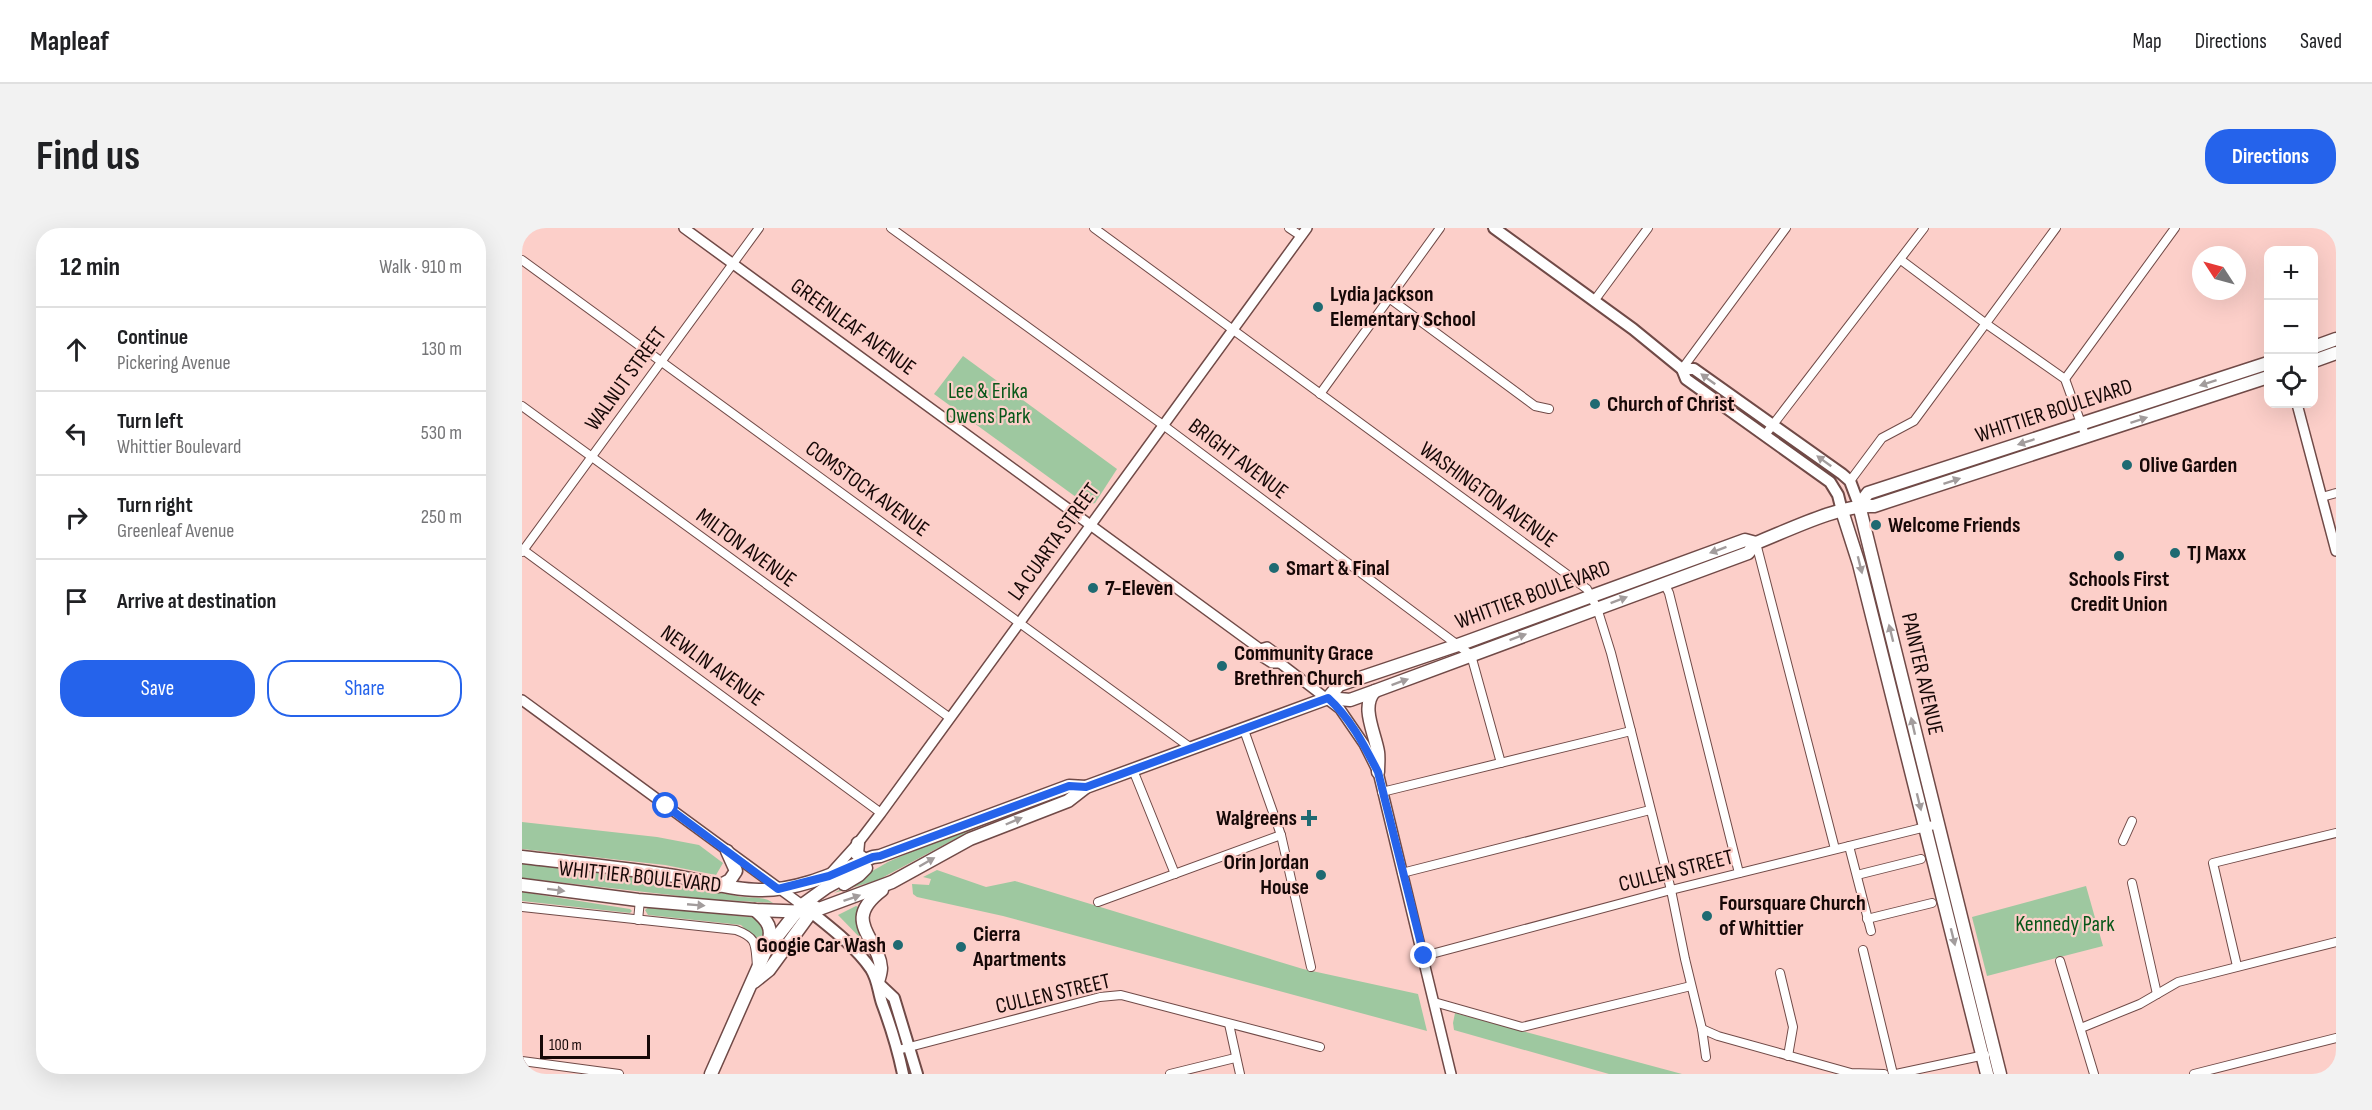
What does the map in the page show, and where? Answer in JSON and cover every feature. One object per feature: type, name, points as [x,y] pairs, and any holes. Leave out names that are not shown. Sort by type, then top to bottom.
[{"type":"main road","name":"PAINTER AVENUE","points":[[1498,229],[1682,369],[1686,379],[1729,412],[1830,482],[1838,495],[1857,556],[1906,748],[1932,825],[1988,1054],[1987,1074]]},
{"type":"main road","points":[[2318,345],[2336,339]]},
{"type":"main road","points":[[2318,359],[2336,353]]},
{"type":"main road","name":"WHITTIER BOULEVARD","points":[[1859,505],[1869,493],[2264,364]]},
{"type":"main road","name":"PAINTER AVENUE","points":[[1682,369],[1694,369],[1850,481],[1859,505],[1928,785],[1932,825]]},
{"type":"main road","name":"WHITTIER BOULEVARD","points":[[522,885],[640,900],[755,910],[803,909],[892,882],[970,839],[1068,801],[1086,787],[1328,698],[1350,700],[1375,691],[1748,553],[1756,543],[1842,511],[1859,505],[1874,506],[2264,378]]},
{"type":"main road","name":"WHITTIER BOULEVARD","points":[[1328,698],[1339,685],[1458,645],[1746,540],[1756,543]]},
{"type":"main road","points":[[1375,691],[1368,699],[1368,708],[1378,753],[1378,772]]},
{"type":"main road","points":[[1906,748],[1914,753],[1921,780],[1928,785]]},
{"type":"main road","name":"WHITTIER BOULEVARD","points":[[522,857],[669,875],[719,886],[759,891],[778,889],[865,864],[880,856],[1069,786],[1086,787]]},
{"type":"main road","points":[[765,952],[803,909],[859,875],[865,864],[857,854],[858,843]]},
{"type":"main road","points":[[719,886],[732,878],[736,871],[727,850]]},
{"type":"main road","points":[[892,882],[868,903],[863,922],[866,935],[881,968],[878,982],[881,1001],[890,1023],[903,1074]]},
{"type":"main road","points":[[755,977],[770,970],[803,909]]},
{"type":"main road","points":[[803,909],[859,955],[878,982],[894,998],[911,1047],[917,1074]]},
{"type":"main road","points":[[711,1074],[755,977],[771,934],[770,926],[755,910]]},
{"type":"main road","name":"PAINTER AVENUE","points":[[1988,1054],[2000,1074]]},
{"type":"street","name":"GREENLEAF AVENUE","points":[[684,228],[1260,649],[1261,656],[1272,663],[1280,663],[1328,698],[1350,722],[1370,754],[1378,772],[1451,1074]]},
{"type":"street","name":"WALNUT STREET","points":[[522,550],[759,228]]},
{"type":"street","name":"BRIGHT AVENUE","points":[[891,228],[1163,425],[1471,655]]},
{"type":"street","name":"WASHINGTON AVENUE","points":[[1094,228],[1587,589],[1597,608],[1611,653],[1631,731],[1671,890],[1702,1029],[1706,1058]]},
{"type":"street","points":[[1289,228],[1304,232]]},
{"type":"street","points":[[1320,394],[1440,228]]},
{"type":"street","points":[[1594,301],[1648,228]]},
{"type":"street","points":[[1682,369],[1786,228]]},
{"type":"street","points":[[1765,435],[1924,228]]},
{"type":"street","points":[[1850,481],[1882,438],[1914,420],[2056,228]]},
{"type":"street","points":[[2065,379],[2175,228]]},
{"type":"street","name":"LA CUARTA STREET","points":[[829,876],[881,813],[1304,232]]},
{"type":"street","name":"COMSTOCK AVENUE","points":[[522,260],[1191,748]]},
{"type":"street","points":[[1901,260],[2065,379],[2086,437]]},
{"type":"street","points":[[1389,298],[1535,406],[1549,409]]},
{"type":"street","name":"MILTON AVENUE","points":[[522,406],[950,718]]},
{"type":"street","points":[[2299,408],[2336,551]]},
{"type":"street","points":[[2322,496],[2336,493]]},
{"type":"street","points":[[1756,543],[1835,849]]},
{"type":"street","name":"NEWLIN AVENUE","points":[[522,550],[881,813]]},
{"type":"street","points":[[1664,583],[1669,592],[1739,873]]},
{"type":"street","points":[[1471,655],[1501,763]]},
{"type":"street","points":[[522,700],[727,850],[803,909]]},
{"type":"street","points":[[1244,730],[1281,835],[1311,967]]},
{"type":"street","points":[[1382,792],[1631,731]]},
{"type":"street","points":[[1133,770],[1175,874]]},
{"type":"street","points":[[1402,873],[1650,810]]},
{"type":"street","points":[[2123,841],[2132,821]]},
{"type":"street","name":"CULLEN STREET","points":[[1424,956],[1671,890],[1932,825]]},
{"type":"street","points":[[2237,966],[2213,863],[2336,833]]},
{"type":"street","points":[[1098,902],[1281,835]]},
{"type":"street","points":[[1849,846],[1870,931]]},
{"type":"street","points":[[1857,875],[1921,859]]},
{"type":"street","points":[[2132,883],[2157,994]]},
{"type":"street","points":[[639,920],[640,900]]},
{"type":"street","points":[[1867,919],[1932,903]]},
{"type":"street","points":[[522,907],[736,930],[744,933],[754,942],[755,977]]},
{"type":"street","points":[[2081,1028],[2140,1004],[2178,982],[2336,942]]},
{"type":"street","points":[[1863,950],[1894,1074],[1988,1054]]},
{"type":"street","points":[[2060,961],[2094,1074]]},
{"type":"street","points":[[1780,973],[1793,1027],[1788,1056]]},
{"type":"street","points":[[1434,1002],[1522,1027],[1691,986]]},
{"type":"street","name":"CULLEN STREET","points":[[898,1050],[1100,997],[1121,995],[1320,1047]]},
{"type":"street","points":[[1229,1024],[1239,1074]]},
{"type":"street","points":[[1702,1029],[1718,1036],[1851,1073],[1884,1074]]},
{"type":"street","points":[[2194,1074],[2336,1038]]},
{"type":"street","points":[[1170,1074],[1235,1058]]},
{"type":"street","points":[[522,1061],[619,1074]]},
{"type":"green space","name":"Lee & Erika Owens Park","points":[[963,356],[1117,469],[1095,503],[1087,505],[934,394]]},
{"type":"green space","points":[[522,822],[657,837],[699,845],[723,863],[716,875],[665,865],[522,849]]},
{"type":"green space","points":[[983,824],[878,880],[834,893],[888,862]]},
{"type":"green space","points":[[522,864],[630,877],[742,897],[760,898],[773,903],[706,899],[522,878]]},
{"type":"green space","points":[[937,870],[986,887],[1015,881],[1303,969],[1418,994],[1427,1031],[1003,916],[917,897],[913,894],[912,884],[929,885],[931,879],[923,877]]},
{"type":"green space","name":"Kennedy Park","points":[[2086,886],[2103,946],[1987,976],[1972,917]]},
{"type":"green space","points":[[522,892],[632,911],[630,913],[522,901]]},
{"type":"green space","points":[[856,906],[861,908],[867,945],[838,915]]},
{"type":"green space","points":[[649,907],[758,918],[763,922],[765,942],[760,950],[757,938],[741,925],[648,915],[645,910]]},
{"type":"green space","points":[[1455,1013],[1682,1074],[1609,1074],[1454,1030]]},
{"type":"place","name":"Lydia Jackson Elementary School","points":[[1318,307]]},
{"type":"place","name":"Church of Christ","points":[[1595,404]]},
{"type":"place","name":"Olive Garden","points":[[2127,465]]},
{"type":"place","name":"Welcome Friends","points":[[1876,525]]},
{"type":"place","name":"TJ Maxx","points":[[2175,553]]},
{"type":"place","name":"Schools First Credit Union","points":[[2119,556]]},
{"type":"place","name":"Smart & Final","points":[[1274,568]]},
{"type":"place","name":"7-Eleven","points":[[1093,588]]},
{"type":"place","name":"Community Grace Brethren Church","points":[[1222,666]]},
{"type":"place","name":"Walgreens","points":[[1309,818]]},
{"type":"place","name":"Orin Jordan House","points":[[1321,875]]},
{"type":"place","name":"Foursquare Church of Whittier","points":[[1707,916]]},
{"type":"place","name":"Googie Car Wash","points":[[898,945]]},
{"type":"place","name":"Cierra Apartments","points":[[961,947]]},
{"type":"route","points":[[666,806],[778,889],[829,876],[873,857],[1069,786],[1086,787],[1328,698],[1350,722],[1370,754],[1378,772],[1392,836],[1424,956]]}]
